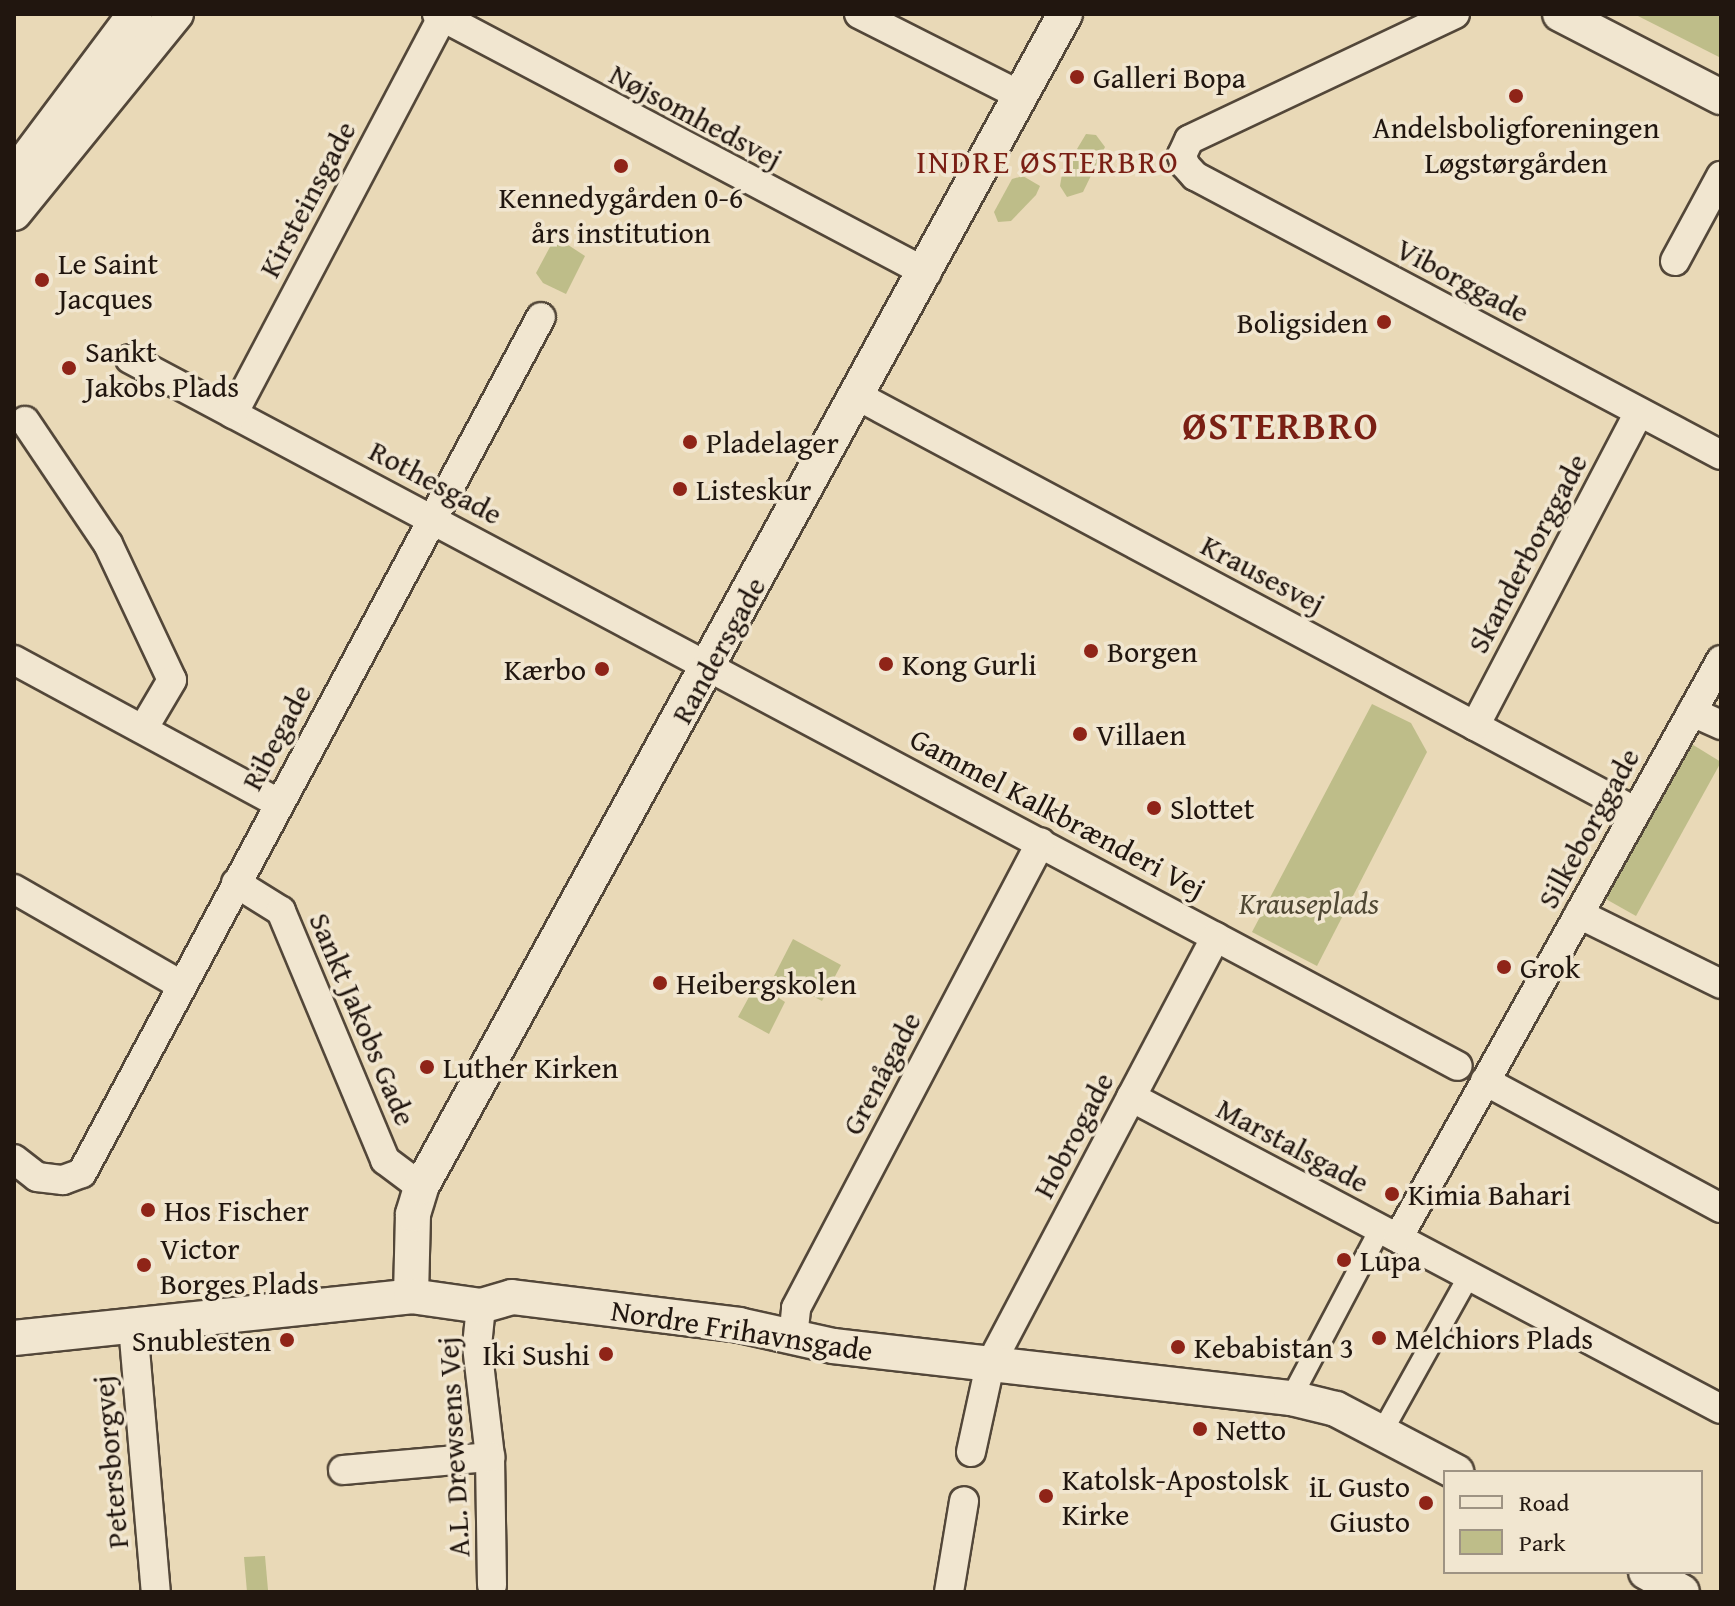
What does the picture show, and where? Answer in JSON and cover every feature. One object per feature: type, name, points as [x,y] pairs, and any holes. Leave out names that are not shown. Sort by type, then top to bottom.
[{"type":"street","points":[[14,176],[135,14]]},
{"type":"street","points":[[14,213],[176,14]]},
{"type":"street","points":[[859,14],[1021,96]]},
{"type":"street","name":"Randersgade","points":[[411,1296],[413,1214],[421,1187],[927,273],[1065,14]]},
{"type":"street","name":"Viborggade","points":[[1455,14],[1189,140],[1182,155],[1195,176],[1721,455]]},
{"type":"street","points":[[1560,14],[1721,97]]},
{"type":"street","name":"Nøjsomhedsvej","points":[[439,15],[927,273]]},
{"type":"street","name":"Kirsteinsgade","points":[[233,414],[439,15]]},
{"type":"street","points":[[1675,261],[1721,176]]},
{"type":"street","name":"Ribegade","points":[[14,1159],[37,1177],[63,1180],[82,1173],[541,317]]},
{"type":"street","name":"Rothesgade","points":[[130,359],[710,665]]},
{"type":"street","name":"Krausesvej","points":[[858,396],[1636,812]]},
{"type":"street","name":"Skanderborggade","points":[[1475,726],[1639,412]]},
{"type":"street","points":[[25,421],[108,544],[172,680],[143,729]]},
{"type":"street","points":[[14,660],[279,803]]},
{"type":"street","name":"Silkeborggade","points":[[1389,1234],[1485,1081],[1721,660]]},
{"type":"street","name":"Gammel Kalkbrænderi Vej","points":[[710,665],[1458,1066]]},
{"type":"street","points":[[1692,712],[1721,725]]},
{"type":"street","name":"Grenågade","points":[[793,1338],[796,1308],[1041,842]]},
{"type":"street","name":"Sankt Jakobs Gade","points":[[236,883],[281,911],[385,1160],[421,1187]]},
{"type":"street","points":[[14,889],[181,985]]},
{"type":"street","points":[[1579,914],[1721,984]]},
{"type":"street","name":"Hobrogade","points":[[971,1452],[990,1365],[1216,937]]},
{"type":"street","points":[[1485,1081],[1721,1208]]},
{"type":"street","name":"Marstalsgade","points":[[1131,1097],[1721,1409]]},
{"type":"street","points":[[1291,1398],[1389,1234]]},
{"type":"street","points":[[1382,1432],[1469,1276]]},
{"type":"street","name":"Nordre Frihavnsgade","points":[[14,1338],[411,1296],[481,1306],[512,1297],[739,1325],[793,1338],[990,1365],[1291,1398],[1336,1409],[1452,1470]]},
{"type":"street","name":"A.L. Drewsens Vej","points":[[481,1306],[477,1346],[490,1457],[492,1585]]},
{"type":"street","name":"Petersborgvej","points":[[133,1326],[156,1592]]},
{"type":"street","points":[[343,1470],[490,1457]]},
{"type":"street","points":[[949,1592],[964,1501]]},
{"type":"street","points":[[1650,1574],[1682,1592]]},
{"type":"green space","points":[[1634,14],[1721,14],[1721,58]]},
{"type":"green space","points":[[1086,134],[1096,135],[1105,147],[1083,192],[1067,197],[1060,186],[1062,174]]},
{"type":"green space","points":[[1023,176],[1040,186],[1036,195],[1011,221],[998,222],[994,212],[1012,179]]},
{"type":"green space","points":[[562,241],[585,256],[566,294],[543,283],[536,273],[551,245]]},
{"type":"green space","name":"Krauseplads","points":[[1372,704],[1411,723],[1427,752],[1317,966],[1252,932]]},
{"type":"green space","points":[[1690,743],[1721,762],[1636,916],[1604,898]]},
{"type":"green space","points":[[793,939],[841,965],[822,1001],[774,976]]},
{"type":"green space","points":[[774,983],[785,988],[779,998],[785,1002],[769,1034],[738,1017],[755,986],[769,992]]},
{"type":"green space","points":[[265,1556],[268,1590],[247,1592],[244,1557]]},
{"type":"place","name":"Galleri Bopa","points":[[1077,77]]},
{"type":"place","name":"Andelsboligforeningen Løgstørgården","points":[[1516,96]]},
{"type":"place","name":"Kennedygården 0-6 års institution","points":[[621,166]]},
{"type":"place","name":"Le Saint Jacques","points":[[42,280]]},
{"type":"place","name":"Boligsiden","points":[[1384,322]]},
{"type":"place","name":"Sankt Jakobs Plads","points":[[69,368]]},
{"type":"place","name":"Pladelager","points":[[690,442]]},
{"type":"place","name":"Listeskur","points":[[680,489]]},
{"type":"place","name":"Borgen","points":[[1091,651]]},
{"type":"place","name":"Kong Gurli","points":[[886,664]]},
{"type":"place","name":"Kærbo","points":[[602,669]]},
{"type":"place","name":"Villaen","points":[[1080,734]]},
{"type":"place","name":"Slottet","points":[[1154,808]]},
{"type":"place","name":"Grok","points":[[1504,967]]},
{"type":"place","name":"Heibergskolen","points":[[660,983]]},
{"type":"place","name":"Luther Kirken","points":[[427,1067]]},
{"type":"place","name":"Kimia Bahari","points":[[1392,1194]]},
{"type":"place","name":"Hos Fischer","points":[[148,1210]]},
{"type":"place","name":"Lupa","points":[[1344,1260]]},
{"type":"place","name":"Victor Borges Plads","points":[[144,1265]]},
{"type":"place","name":"Melchiors Plads","points":[[1379,1338]]},
{"type":"place","name":"Snublesten","points":[[287,1340]]},
{"type":"place","name":"Kebabistan 3","points":[[1178,1347]]},
{"type":"place","name":"Iki Sushi","points":[[606,1354]]},
{"type":"place","name":"Netto","points":[[1200,1429]]},
{"type":"place","name":"Katolsk-Apostolsk Kirke","points":[[1046,1496]]},
{"type":"place","name":"iL Gusto Giusto","points":[[1426,1503]]},
{"type":"district","name":"INDRE ØSTERBRO","points":[[1048,162]]},
{"type":"district","name":"ØSTERBRO","points":[[1281,426]]}]
